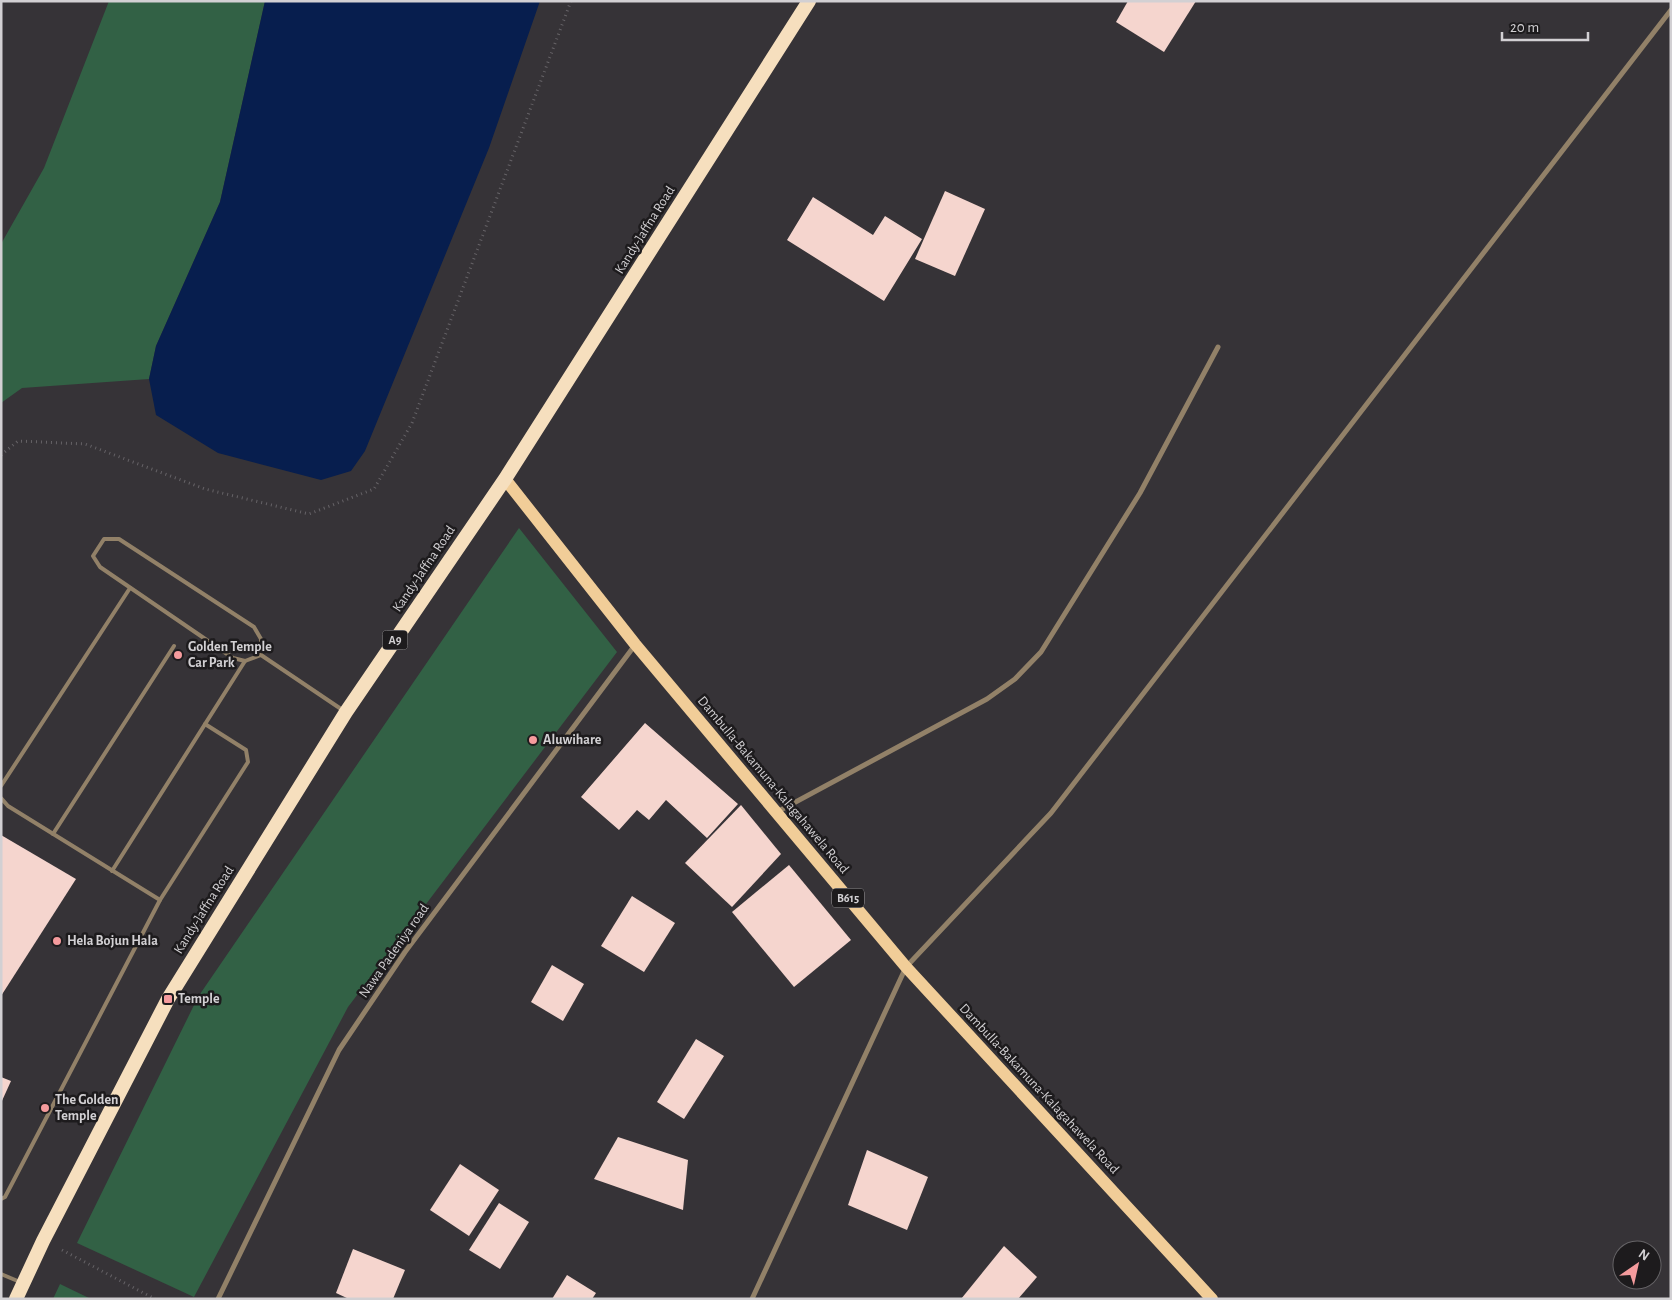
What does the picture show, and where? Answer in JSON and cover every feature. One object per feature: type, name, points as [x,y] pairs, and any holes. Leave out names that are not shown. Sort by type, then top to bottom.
[{"type":"highway","name":"Kandy-Jaffna Road","points":[[16,1299],[43,1241],[168,999],[346,712],[505,479],[809,1]]},
{"type":"main road","name":"Dambulla-Bakamuna-Kalagahawela Road","points":[[505,479],[635,644],[906,967],[1212,1299]]},
{"type":"street","points":[[752,1299],[906,967],[1051,813],[1671,10]]},
{"type":"street","points":[[776,812],[987,699],[1015,679],[1041,652],[1140,493],[1218,347]]},
{"type":"street","name":"Nawa Padeniya road","points":[[218,1299],[339,1050],[405,952],[635,644]]},
{"type":"lane","points":[[104,539],[119,539],[254,627],[261,639],[261,655],[245,661],[233,658],[100,567],[93,556],[104,539]]},
{"type":"lane","points":[[1,786],[130,588]]},
{"type":"lane","points":[[53,834],[174,646]]},
{"type":"lane","points":[[261,655],[346,712]]},
{"type":"lane","points":[[112,871],[245,661]]},
{"type":"lane","points":[[1,1199],[5,1197],[160,900],[248,762],[246,750],[205,724]]},
{"type":"lane","points":[[1,798],[8,806],[160,900]]},
{"type":"lane","points":[[1,1274],[22,1283]]},
{"type":"path","points":[[1,455],[18,441],[85,444],[204,489],[308,514],[374,489],[412,423],[571,1]]},
{"type":"path","points":[[43,1241],[155,1299]]},
{"type":"green space","points":[[109,1],[265,1],[220,202],[156,346],[149,379],[22,388],[1,403],[1,244],[44,168]]},
{"type":"green space","points":[[519,528],[617,652],[348,1007],[194,1297],[77,1243],[198,997]]},
{"type":"green space","points":[[60,1284],[91,1299],[53,1299]]},
{"type":"water","points":[[265,1],[540,1],[489,148],[365,451],[351,471],[321,480],[218,453],[156,415],[149,379],[156,346],[220,202]]},
{"type":"building","points":[[1128,1],[1196,1],[1164,52],[1116,22]]},
{"type":"building","points":[[945,191],[985,209],[955,276],[915,259]]},
{"type":"building","points":[[813,197],[873,235],[885,216],[922,239],[884,301],[787,240]]},
{"type":"building","points":[[645,723],[738,804],[707,838],[666,800],[649,820],[637,810],[619,830],[581,797]]},
{"type":"building","points":[[741,805],[781,854],[732,907],[685,863]]},
{"type":"building","points":[[1,835],[76,879],[1,996]]},
{"type":"building","points":[[789,865],[851,940],[794,987],[732,912]]},
{"type":"building","points":[[632,896],[675,923],[644,972],[601,946]]},
{"type":"building","points":[[552,965],[584,984],[563,1021],[531,1002]]},
{"type":"building","points":[[696,1039],[724,1056],[684,1119],[657,1102]]},
{"type":"building","points":[[1,1077],[11,1081],[1,1103]]},
{"type":"building","points":[[618,1137],[688,1160],[683,1210],[594,1179]]},
{"type":"building","points":[[867,1150],[928,1177],[907,1230],[848,1205]]},
{"type":"building","points":[[460,1164],[499,1190],[469,1236],[430,1210]]},
{"type":"building","points":[[499,1203],[529,1222],[500,1269],[469,1250]]},
{"type":"building","points":[[1004,1246],[1037,1277],[1018,1299],[961,1299]]},
{"type":"building","points":[[353,1249],[405,1270],[393,1299],[349,1299],[336,1293]]},
{"type":"building","points":[[567,1275],[596,1293],[592,1299],[552,1299]]},
{"type":"place","name":"Golden Temple Car Park","points":[[178,655]]},
{"type":"place","name":"Aluwihare","points":[[533,740]]},
{"type":"place","name":"Hela Bojun Hala","points":[[57,941]]},
{"type":"place","name":"Temple","points":[[168,999]]},
{"type":"place","name":"The Golden Temple","points":[[45,1108]]}]
